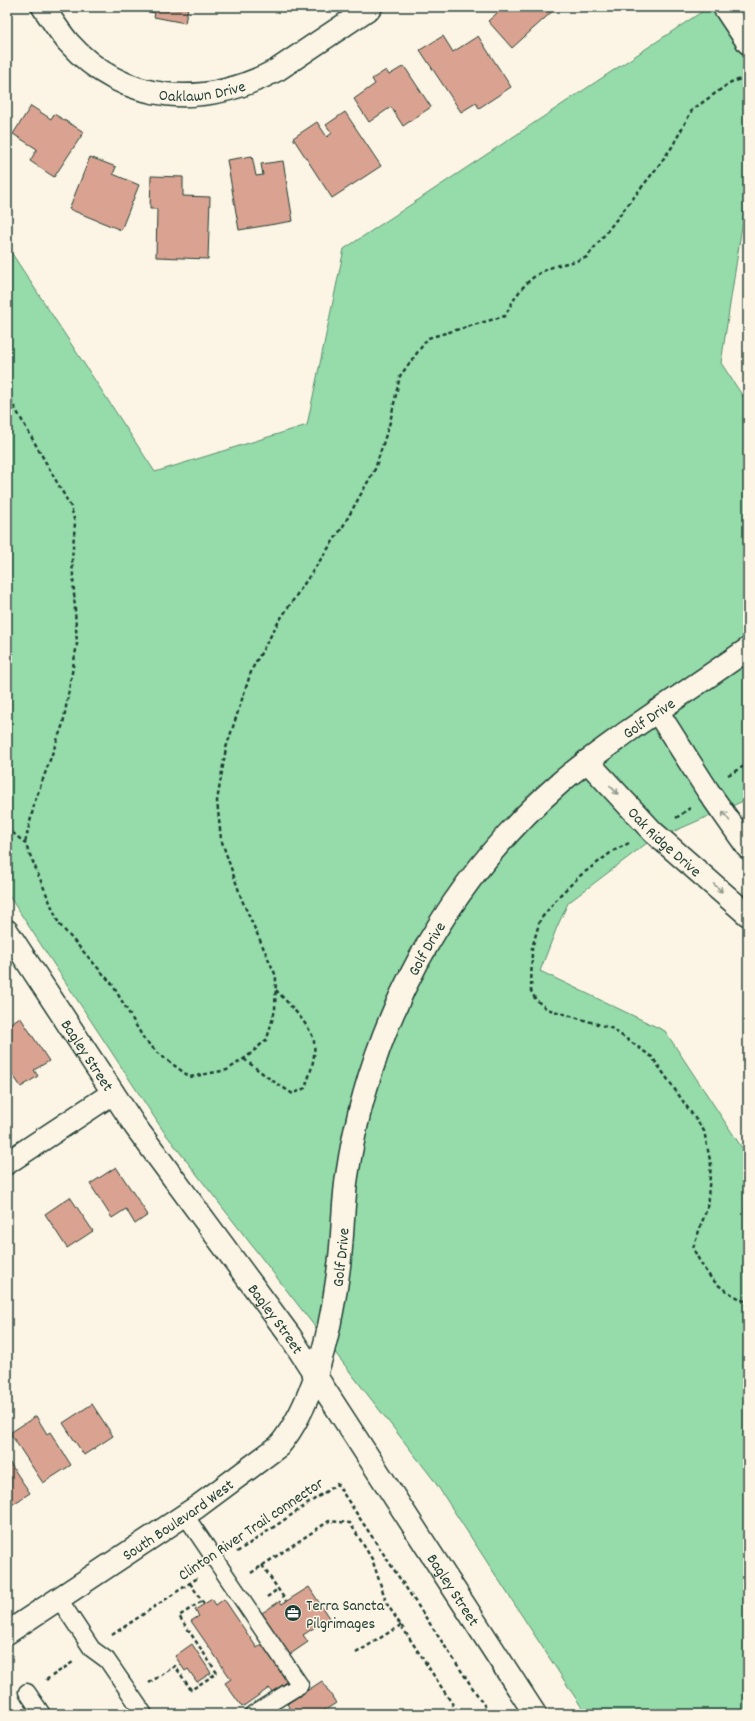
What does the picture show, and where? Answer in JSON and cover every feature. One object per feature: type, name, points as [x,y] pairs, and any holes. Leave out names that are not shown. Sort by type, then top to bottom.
[{"type":"street","name":"Oaklawn Drive","points":[[43,7],[68,41],[98,68],[120,80],[141,88],[155,92],[183,95],[199,95],[230,90],[261,78],[277,70],[371,7]]},
{"type":"street","points":[[724,7],[748,43]]},
{"type":"street","name":"Golf Drive","points":[[315,1375],[330,1326],[340,1257],[344,1194],[354,1135],[372,1065],[393,1010],[436,928],[470,880],[517,824],[562,781],[587,761],[657,711],[748,649]]},
{"type":"street","points":[[657,711],[708,791],[748,848]]},
{"type":"street","name":"Oak Ridge Drive","points":[[587,761],[653,832],[748,916]]},
{"type":"street","name":"Bagley Street","points":[[7,931],[135,1126],[290,1336],[535,1714]]},
{"type":"street","points":[[7,1163],[113,1093]]},
{"type":"street","name":"South Boulevard West","points":[[7,1633],[184,1515],[279,1446],[296,1421],[307,1398],[315,1375]]},
{"type":"lane","points":[[184,1515],[300,1685],[253,1714]]},
{"type":"lane","points":[[59,1599],[92,1649],[107,1660],[144,1714]]},
{"type":"lane","points":[[28,1692],[42,1714]]},
{"type":"path","points":[[7,828],[25,844],[59,924],[112,984],[144,1039],[160,1055],[190,1077],[227,1070],[244,1059],[267,1039],[275,1010],[276,976],[242,900],[221,839],[217,801],[226,748],[252,669],[278,621],[342,528],[375,469],[390,422],[400,376],[428,338],[505,316],[517,293],[529,280],[548,268],[575,262],[587,257],[672,147],[692,110],[731,82],[748,76]]},
{"type":"path","points":[[7,394],[71,508],[75,523],[72,559],[77,644],[63,724],[35,801],[25,844]]},
{"type":"path","points":[[748,764],[722,779],[665,827],[613,852],[581,875],[560,895],[544,915],[535,934],[532,948],[531,991],[536,1000],[547,1008],[611,1028],[652,1057],[704,1131],[711,1165],[707,1208],[693,1248],[704,1271],[722,1290],[748,1303]]},
{"type":"path","points":[[244,1059],[270,1080],[293,1094],[305,1088],[311,1069],[314,1042],[304,1022],[276,989]]},
{"type":"path","name":"Clinton River Trail connector","points":[[28,1692],[337,1484],[490,1714]]},
{"type":"path","points":[[232,1585],[329,1521],[350,1523],[372,1559],[388,1604],[459,1714]]},
{"type":"path","points":[[262,1565],[286,1601]]},
{"type":"path","points":[[190,1583],[204,1604]]},
{"type":"path","points":[[131,1695],[175,1666],[191,1690],[217,1673],[179,1616],[202,1601]]},
{"type":"path","points":[[356,1653],[401,1625]]},
{"type":"green space","points":[[709,7],[748,7],[748,199],[746,200],[721,363],[748,404],[748,799],[647,843],[568,903],[540,971],[665,1031],[748,1157],[748,1714],[586,1714],[433,1479],[164,1132],[7,893],[7,246],[155,472],[307,425],[344,249]]},
{"type":"building","points":[[129,7],[188,7],[185,23],[154,17],[155,13]]},
{"type":"building","points":[[504,7],[556,8],[512,48],[488,21]]},
{"type":"building","points":[[443,36],[453,52],[478,36],[511,87],[479,108],[476,103],[461,112],[420,50]]},
{"type":"building","points":[[404,66],[431,107],[403,126],[391,107],[369,122],[354,99],[375,84],[372,79],[386,70],[389,75]]},
{"type":"building","points":[[31,106],[51,119],[54,114],[84,132],[54,177],[30,161],[37,149],[13,134]]},
{"type":"building","points":[[345,112],[381,166],[332,198],[293,138],[317,122],[327,137],[332,133],[326,125]]},
{"type":"building","points":[[252,156],[256,176],[263,175],[261,164],[283,161],[293,221],[239,230],[227,160]]},
{"type":"building","points":[[90,157],[116,167],[113,174],[139,185],[121,230],[69,209]]},
{"type":"building","points":[[151,176],[183,177],[183,196],[210,197],[208,259],[156,257],[157,209],[150,209]]},
{"type":"building","points":[[20,1017],[49,1061],[34,1070],[38,1076],[21,1087],[7,1066],[7,1026]]},
{"type":"building","points":[[116,1167],[148,1215],[135,1224],[126,1209],[112,1218],[90,1184]]},
{"type":"building","points":[[70,1197],[93,1231],[67,1248],[45,1214]]},
{"type":"building","points":[[92,1404],[113,1436],[84,1455],[63,1423]]},
{"type":"building","points":[[36,1416],[47,1434],[50,1432],[71,1465],[43,1483],[10,1433]]},
{"type":"building","points":[[7,1459],[30,1493],[7,1508]]},
{"type":"building","points":[[309,1587],[329,1618],[303,1635],[308,1642],[289,1655],[262,1613],[280,1601],[282,1604]]},
{"type":"building","points":[[212,1599],[216,1605],[224,1599],[257,1648],[262,1644],[287,1682],[272,1692],[269,1688],[242,1707],[225,1683],[231,1679],[191,1621],[199,1616],[195,1610]]},
{"type":"building","points":[[192,1644],[211,1673],[197,1682],[188,1669],[185,1671],[175,1656]]},
{"type":"building","points":[[322,1681],[336,1703],[319,1714],[294,1714],[287,1704]]},
{"type":"place","name":"Terra Sancta Pilgrimages","points":[[293,1613]]}]
